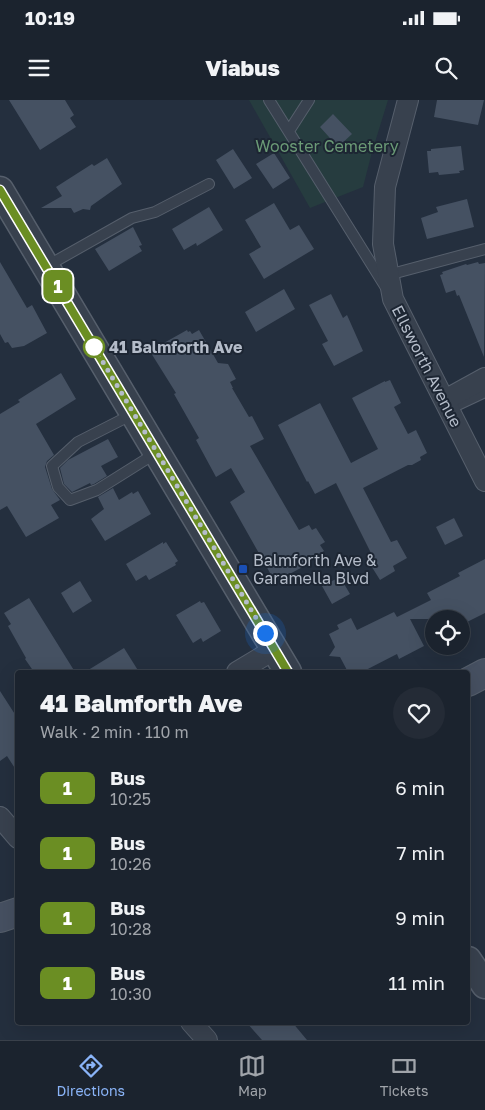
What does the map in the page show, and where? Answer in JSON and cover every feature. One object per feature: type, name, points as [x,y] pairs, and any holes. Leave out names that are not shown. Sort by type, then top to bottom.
[{"type":"main road","points":[[470,681],[485,673]]},
{"type":"main road","points":[[0,918],[15,913]]},
{"type":"street","name":"Ellsworth Avenue","points":[[408,100],[384,187],[382,244],[393,300],[483,471]]},
{"type":"street","points":[[0,190],[287,670]]},
{"type":"street","points":[[447,405],[485,378]]},
{"type":"street","points":[[240,670],[275,649]]},
{"type":"street","points":[[0,817],[15,834]]},
{"type":"street","points":[[470,963],[485,985]]},
{"type":"street","points":[[194,1025],[207,1040]]},
{"type":"lane","points":[[269,100],[393,300]]},
{"type":"lane","points":[[288,131],[309,100]]},
{"type":"lane","points":[[46,267],[132,218],[156,212],[209,184]]},
{"type":"lane","points":[[388,275],[485,248]]},
{"type":"lane","points":[[447,405],[485,392]]},
{"type":"lane","points":[[134,414],[78,442],[52,466],[58,488],[70,500],[97,490],[157,452]]},
{"type":"green space","name":"Wooster Cemetery","points":[[249,100],[388,100],[363,187],[310,208]]},
{"type":"building","points":[[9,100],[65,100],[74,115],[70,118],[76,127],[40,150]]},
{"type":"building","points":[[437,100],[484,100],[478,125],[434,117]]},
{"type":"building","points":[[333,114],[352,134],[338,147],[320,127]]},
{"type":"building","points":[[461,146],[464,170],[459,171],[460,173],[439,175],[438,172],[429,173],[427,151]]},
{"type":"building","points":[[233,149],[252,178],[234,189],[216,160]]},
{"type":"building","points":[[274,153],[290,178],[273,189],[256,164]]},
{"type":"building","points":[[107,158],[122,184],[91,206],[90,210],[83,209],[74,213],[71,208],[41,208],[62,196],[56,187],[92,164],[94,166]]},
{"type":"building","points":[[467,199],[474,227],[427,239],[421,218],[438,212],[436,207]]},
{"type":"building","points":[[274,203],[290,230],[299,225],[314,249],[264,279],[249,254],[261,247],[245,220]]},
{"type":"building","points":[[209,207],[223,230],[197,246],[196,243],[184,250],[172,229]]},
{"type":"building","points":[[133,227],[142,245],[139,246],[142,251],[109,271],[95,249]]},
{"type":"building","points":[[0,262],[27,308],[32,305],[47,333],[24,346],[12,348],[8,342],[5,343],[0,334]]},
{"type":"building","points":[[478,262],[479,264],[485,263],[484,357],[459,295],[457,296],[455,290],[446,293],[440,275],[443,274],[442,272]]},
{"type":"building","points":[[284,289],[295,309],[256,332],[245,312]]},
{"type":"building","points":[[331,294],[343,318],[347,315],[363,351],[334,366],[322,344],[328,341],[309,305]]},
{"type":"building","points":[[187,330],[192,334],[199,330],[218,363],[228,364],[236,379],[230,382],[232,388],[249,417],[252,416],[264,439],[250,446],[299,530],[309,525],[312,530],[316,528],[325,542],[320,545],[324,551],[310,559],[312,562],[282,578],[274,580],[230,502],[245,492],[231,468],[216,477],[196,440],[199,438],[174,394],[176,393],[151,353],[156,350],[155,348]]},
{"type":"building","points":[[61,373],[76,399],[36,424],[54,455],[47,461],[45,467],[52,489],[60,500],[51,505],[59,518],[26,537],[7,506],[0,510],[0,414],[20,402],[18,400]]},
{"type":"building","points":[[390,380],[401,403],[394,407],[408,434],[416,430],[427,453],[420,457],[421,460],[412,465],[408,465],[363,488],[391,542],[397,540],[407,558],[393,566],[395,571],[380,580],[370,564],[375,561],[336,483],[315,494],[278,425],[320,403],[351,463],[378,449],[352,398]]},
{"type":"building","points":[[108,439],[118,457],[101,466],[107,476],[94,484],[91,485],[90,483],[72,492],[64,484],[60,468],[68,460]]},
{"type":"building","points":[[113,488],[119,500],[132,492],[133,494],[138,491],[151,514],[105,541],[91,519],[104,509],[98,497]]},
{"type":"building","points":[[454,518],[463,536],[445,545],[436,527]]},
{"type":"building","points":[[163,542],[163,544],[166,542],[178,561],[175,563],[176,565],[149,580],[146,575],[136,581],[126,564]]},
{"type":"building","points":[[485,559],[485,613],[470,620],[470,610],[425,610],[425,619],[410,619],[424,646],[399,659],[397,654],[366,670],[347,670],[340,657],[329,656],[335,647],[329,634],[339,629],[337,625],[351,618],[357,630],[394,612],[397,617],[431,600],[427,593],[460,576],[458,573]]},
{"type":"building","points":[[340,577],[350,594],[332,604],[322,586]]},
{"type":"building","points":[[80,581],[92,601],[73,613],[61,593]]},
{"type":"building","points":[[29,598],[74,670],[33,670],[8,626],[11,624],[4,613]]},
{"type":"building","points":[[200,601],[201,603],[204,602],[221,631],[203,642],[201,638],[193,643],[176,615]]},
{"type":"building","points":[[124,648],[138,670],[88,670]]},
{"type":"building","points":[[0,691],[15,714],[15,768],[7,756],[0,761]]},
{"type":"building","points":[[249,1025],[294,1025],[307,1040],[262,1040]]},
{"type":"bus line","name":"1","points":[[0,190],[287,670]]},
{"type":"place","name":"41 Balmforth Ave","points":[[94,347]]},
{"type":"place","name":"Balmforth Ave & Garamella Blvd","points":[[243,569]]},
{"type":"route","points":[[94,347],[265,633]]}]
